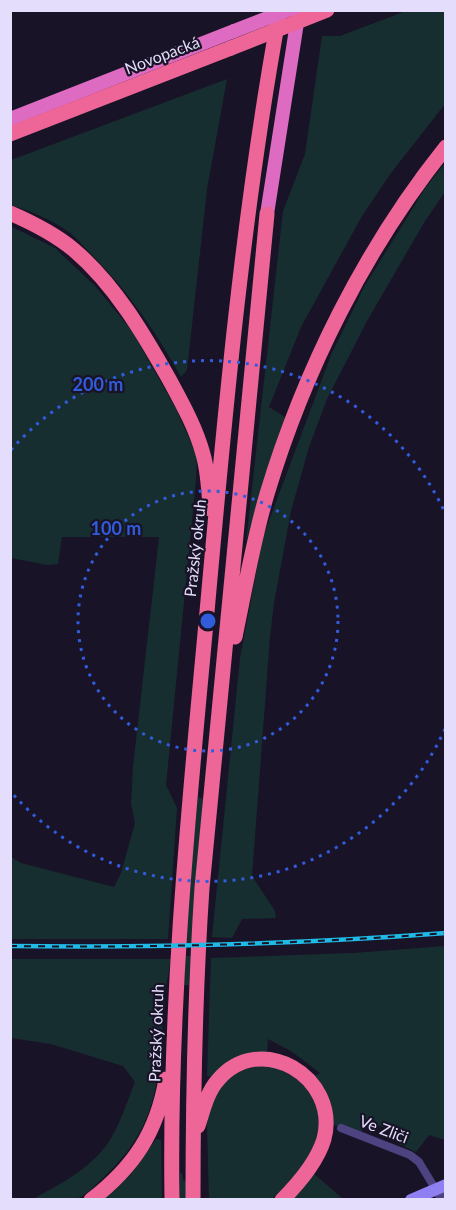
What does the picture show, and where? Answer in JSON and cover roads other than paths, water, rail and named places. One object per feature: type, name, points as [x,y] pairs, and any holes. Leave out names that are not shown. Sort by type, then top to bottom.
[{"type":"highway","name":"Pražský okruh","points":[[172,1200],[173,1034],[183,877],[211,566],[243,264],[265,99],[280,10]]},
{"type":"highway","name":"Novopacká","points":[[10,119],[288,10]]},
{"type":"highway","points":[[193,1200],[197,968],[208,811],[267,214],[299,10]]},
{"type":"highway","name":"Novopacká","points":[[10,134],[327,10]]},
{"type":"highway","points":[[217,731],[257,532],[267,493],[289,431],[323,349],[354,288],[406,202],[446,147]]},
{"type":"highway","points":[[10,213],[53,235],[74,250],[98,273],[135,321],[159,361],[184,407],[204,455],[210,497],[211,566]]},
{"type":"highway","points":[[91,1200],[123,1172],[150,1134],[164,1090],[173,1034]]},
{"type":"highway","points":[[193,1147],[209,1095],[224,1073],[235,1066],[257,1060],[272,1060],[291,1066],[308,1078],[320,1095],[326,1126],[323,1143],[317,1156],[300,1181],[282,1200]]},
{"type":"main road","points":[[411,1200],[442,1192]]},
{"type":"street","name":"Ve Zliči","points":[[341,1128],[410,1155],[419,1162],[442,1192]]},
{"type":"railway","points":[[10,946],[228,944],[446,933]]}]
